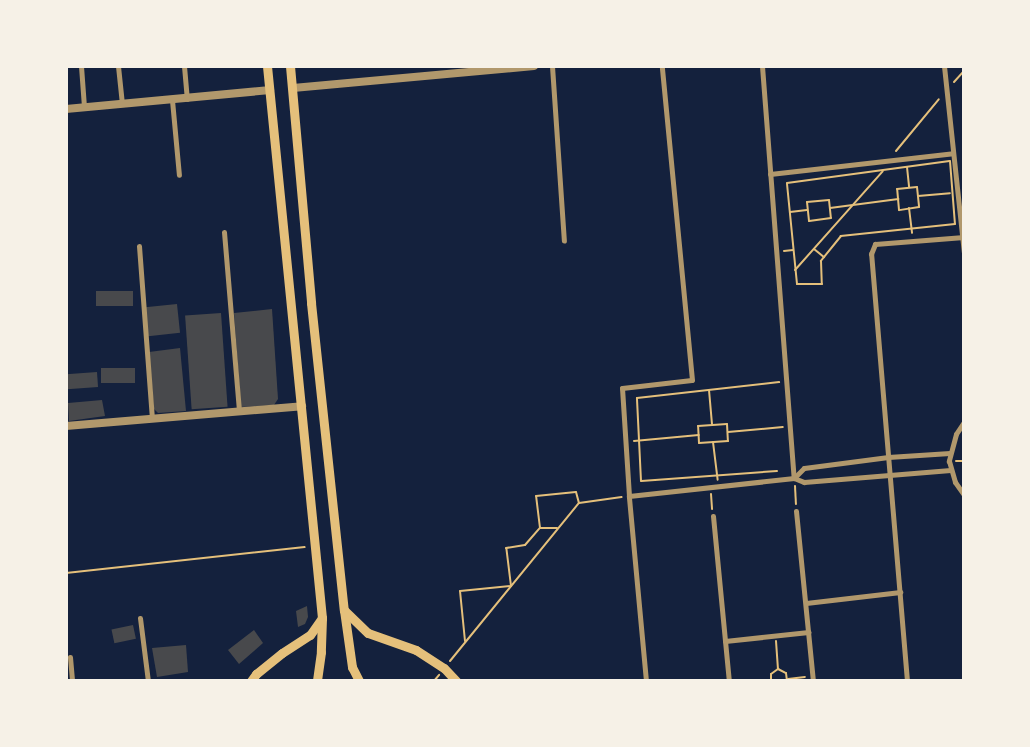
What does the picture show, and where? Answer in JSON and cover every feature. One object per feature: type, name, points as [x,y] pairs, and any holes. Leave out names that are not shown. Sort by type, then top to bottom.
[{"type":"main road","points":[[267,66],[322,618],[318,679]]},
{"type":"main road","points":[[290,66],[311,303],[344,610],[352,667],[351,681]]},
{"type":"main road","points":[[344,610],[368,633],[416,650],[444,668],[456,681]]},
{"type":"main road","points":[[251,681],[256,674],[282,653],[310,635],[322,618]]},
{"type":"main road","points":[[352,667],[359,681]]},
{"type":"street","points":[[81,66],[84,108]]},
{"type":"street","points":[[118,66],[122,104]]},
{"type":"street","points":[[184,66],[187,99]]},
{"type":"street","points":[[293,88],[534,66]]},
{"type":"street","points":[[552,66],[564,241]]},
{"type":"street","points":[[646,681],[629,496],[622,388],[692,380],[662,66]]},
{"type":"street","points":[[762,66],[794,478]]},
{"type":"street","points":[[944,66],[964,252]]},
{"type":"street","points":[[66,109],[270,90]]},
{"type":"street","points":[[172,100],[180,174]]},
{"type":"street","points":[[770,174],[954,153]]},
{"type":"street","points":[[224,232],[239,411]]},
{"type":"street","points":[[907,681],[871,254],[875,244],[963,237]]},
{"type":"street","points":[[139,246],[152,418]]},
{"type":"street","points":[[66,419],[67,426],[302,406]]},
{"type":"street","points":[[964,422],[956,434],[950,453],[951,470],[955,482],[964,495]]},
{"type":"street","points":[[794,478],[804,468],[888,457],[950,453]]},
{"type":"street","points":[[629,496],[794,478],[804,482],[951,470]]},
{"type":"street","points":[[796,511],[814,681]]},
{"type":"street","points":[[712,516],[729,681]]},
{"type":"street","points":[[806,603],[900,592]]},
{"type":"street","points":[[140,618],[148,681]]},
{"type":"street","points":[[725,641],[808,632]]},
{"type":"street","points":[[70,657],[72,681]]},
{"type":"path","points":[[888,161],[964,71]]},
{"type":"path","points":[[950,161],[955,224],[841,236],[821,261],[822,284],[797,284],[787,183],[907,167],[950,161]]},
{"type":"path","points":[[907,167],[909,188]]},
{"type":"path","points":[[795,270],[884,170]]},
{"type":"path","points":[[917,187],[918,196],[919,207],[899,210],[897,189],[917,187]]},
{"type":"path","points":[[918,196],[952,192]]},
{"type":"path","points":[[830,208],[898,199]]},
{"type":"path","points":[[829,200],[830,208],[831,218],[808,221],[807,202],[829,200]]},
{"type":"path","points":[[910,208],[913,241]]},
{"type":"path","points":[[790,212],[808,210]]},
{"type":"path","points":[[814,249],[824,257]]},
{"type":"path","points":[[779,382],[637,398],[637,441],[641,481],[785,471]]},
{"type":"path","points":[[708,390],[712,425]]},
{"type":"path","points":[[727,424],[728,432],[728,441],[699,443],[698,426],[727,424]]},
{"type":"path","points":[[728,432],[782,427]]},
{"type":"path","points":[[637,441],[698,435]]},
{"type":"path","points":[[713,442],[720,486]]},
{"type":"path","points":[[794,478],[796,511]]},
{"type":"path","points":[[710,487],[712,516]]},
{"type":"path","points":[[511,586],[506,548],[525,545],[540,528],[536,496],[576,492],[579,503]]},
{"type":"path","points":[[444,668],[579,503],[629,496]]},
{"type":"path","points":[[540,528],[559,528]]},
{"type":"path","points":[[66,573],[316,546]]},
{"type":"path","points":[[465,642],[460,591],[511,586]]},
{"type":"path","points":[[776,640],[778,669]]},
{"type":"path","points":[[778,669],[786,673],[788,680],[808,677]]},
{"type":"path","points":[[758,681],[771,680],[773,672],[778,669]]},
{"type":"building","points":[[96,291],[133,291],[133,306],[96,306]]},
{"type":"building","points":[[177,304],[180,333],[148,336],[145,307]]},
{"type":"building","points":[[272,309],[278,399],[274,405],[241,407],[234,313]]},
{"type":"building","points":[[221,313],[228,407],[192,409],[185,316]]},
{"type":"building","points":[[180,348],[186,411],[158,413],[154,409],[149,352]]},
{"type":"building","points":[[101,368],[135,368],[135,383],[101,383]]},
{"type":"building","points":[[97,372],[98,387],[67,389],[66,374]]},
{"type":"building","points":[[102,400],[105,416],[69,421],[68,403]]},
{"type":"building","points":[[307,606],[308,617],[305,624],[298,627],[296,611]]},
{"type":"building","points":[[133,625],[136,639],[114,643],[111,630]]},
{"type":"building","points":[[254,630],[263,643],[239,664],[228,650]]},
{"type":"building","points":[[186,645],[188,672],[157,677],[152,648]]}]
